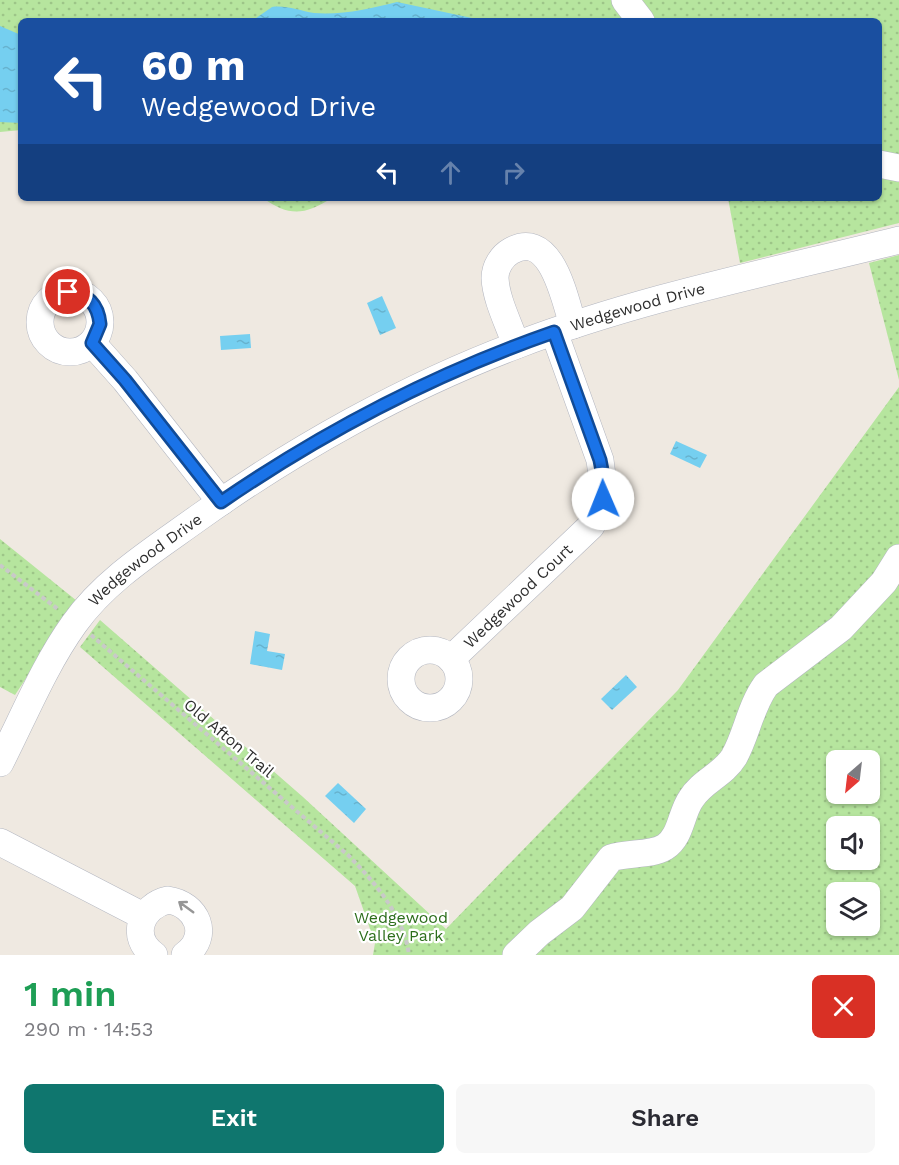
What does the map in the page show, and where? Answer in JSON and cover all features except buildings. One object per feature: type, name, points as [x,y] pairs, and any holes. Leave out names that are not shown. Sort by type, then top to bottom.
[{"type":"street","points":[[626,0],[639,18]]},
{"type":"street","points":[[882,165],[899,168]]},
{"type":"street","name":"Wedgewood Drive","points":[[0,763],[51,663],[75,622],[140,560],[221,502],[296,453],[456,369],[516,345],[563,329],[742,278],[899,240]]},
{"type":"street","name":"Wedgewood Court","points":[[452,659],[586,533],[603,499],[604,481],[600,460],[563,329],[550,260],[533,248],[514,249],[500,262],[495,277],[516,345]]},
{"type":"street","points":[[92,343],[125,380],[221,502]]},
{"type":"street","points":[[516,955],[539,933],[572,908],[611,858],[655,851],[673,840],[689,800],[697,790],[725,769],[734,756],[756,698],[766,685],[841,628],[884,582],[899,558]]},
{"type":"street","points":[[0,842],[143,916]]},
{"type":"street","points":[[154,955],[148,951],[140,934],[143,916],[158,902],[178,901],[195,913],[199,933],[196,943],[185,955]]},
{"type":"path","name":"Old Afton Trail","points":[[0,565],[75,622],[349,856],[376,883],[393,910],[408,941],[410,955]]},
{"type":"green space","points":[[0,0],[899,0],[899,223],[740,263],[729,201],[882,201],[882,18],[18,18],[18,130],[0,132]]},
{"type":"green space","points":[[268,201],[327,201],[297,212]]},
{"type":"green space","points":[[899,255],[899,380],[869,263]]},
{"type":"green space","name":"Wedgewood Valley Park","points":[[899,387],[899,955],[373,955],[375,943],[355,886],[80,647],[100,620],[303,797],[446,929],[678,690]]},
{"type":"green space","points":[[0,539],[77,601],[15,695],[0,687]]},
{"type":"water","points":[[397,2],[472,18],[256,18],[272,7],[288,7],[314,13],[366,9]]},
{"type":"water","points":[[0,26],[18,34],[18,123],[0,122]]},
{"type":"water","points":[[382,296],[396,328],[380,335],[367,303]]},
{"type":"water","points":[[250,334],[251,348],[221,350],[220,336]]},
{"type":"water","points":[[676,441],[707,455],[700,468],[670,454]]},
{"type":"water","points":[[255,631],[270,634],[267,651],[285,654],[282,670],[250,664]]},
{"type":"water","points":[[626,675],[637,687],[612,710],[601,699]]},
{"type":"water","points":[[338,783],[366,809],[354,823],[325,796]]},
{"type":"route","points":[[68,292],[87,297],[95,304],[100,324],[98,334],[92,343],[156,418],[221,502],[296,453],[405,395],[456,369],[554,332],[600,460],[604,481],[603,499]]}]
